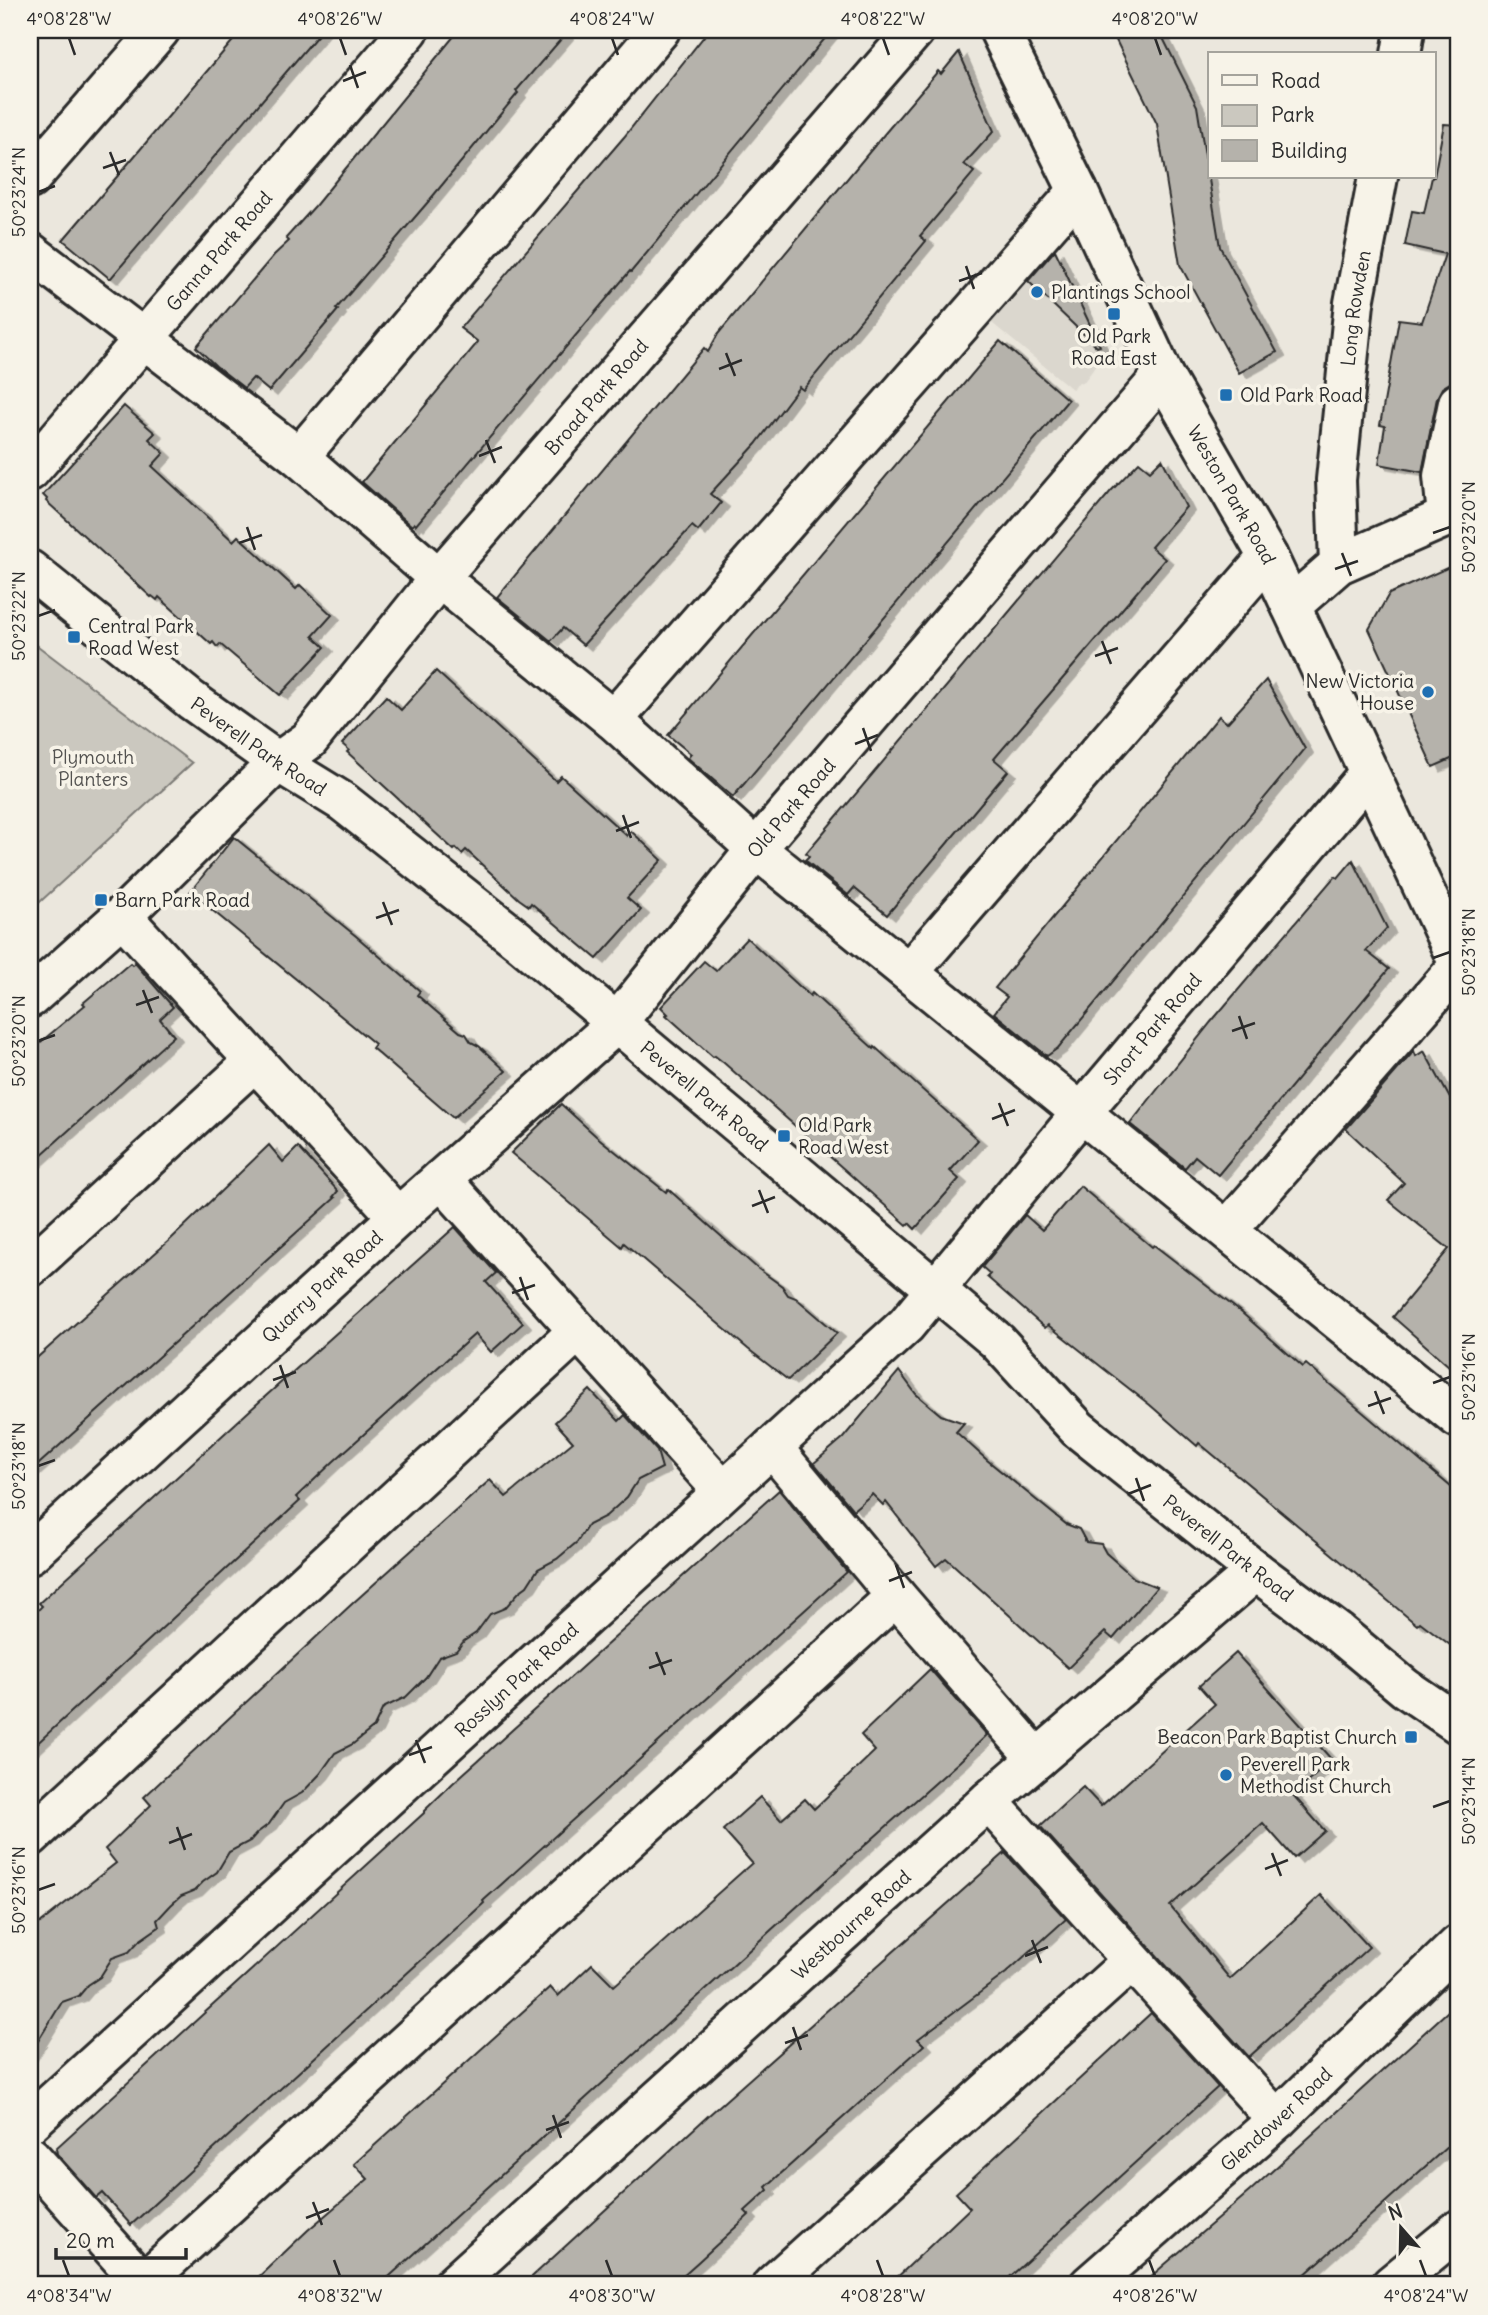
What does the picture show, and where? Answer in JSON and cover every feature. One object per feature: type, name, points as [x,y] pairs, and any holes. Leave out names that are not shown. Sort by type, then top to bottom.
[{"type":"street","points":[[30,178],[160,30]]},
{"type":"street","name":"Ganna Park Road","points":[[30,471],[409,30]]},
{"type":"street","points":[[299,457],[660,30]]},
{"type":"street","name":"Broad Park Road","points":[[278,762],[309,740],[439,578],[915,30]]},
{"type":"street","name":"Weston Park Road","points":[[999,30],[1163,374],[1268,557],[1458,965]]},
{"type":"street","points":[[1401,52],[1405,30]]},
{"type":"street","name":"Long Rowden","points":[[1339,564],[1336,480],[1354,303],[1378,178]]},
{"type":"street","points":[[613,720],[1078,191]]},
{"type":"street","points":[[30,252],[143,341],[299,457],[439,578],[613,720],[756,849],[1458,1418]]},
{"type":"street","name":"Old Park Road","points":[[616,1024],[756,849],[1163,374]]},
{"type":"street","points":[[1291,606],[1339,564],[1453,514],[1443,476],[1458,403]]},
{"type":"street","points":[[909,972],[1268,557]]},
{"type":"street","name":"Peverell Park Road","points":[[30,570],[191,699],[278,762],[343,802],[518,940],[997,1341],[1078,1429],[1256,1571],[1339,1633],[1405,1688],[1458,1724]]},
{"type":"street","points":[[30,999],[122,916],[278,762]]},
{"type":"street","name":"Short Park Road","points":[[937,1289],[1082,1112],[1369,773]]},
{"type":"street","points":[[122,916],[398,1217]]},
{"type":"street","points":[[1227,1230],[1458,965]]},
{"type":"street","name":"Quarry Park Road","points":[[30,1554],[398,1217],[616,1024]]},
{"type":"street","points":[[30,1267],[254,1062]]},
{"type":"street","points":[[441,1179],[723,1491]]},
{"type":"street","name":"Rosslyn Park Road","points":[[30,2123],[906,1325],[937,1289]]},
{"type":"street","points":[[30,1837],[578,1331]]},
{"type":"street","points":[[772,1447],[1037,1759]]},
{"type":"street","name":"Westbourne Road","points":[[453,2285],[988,1801],[1256,1571]]},
{"type":"street","points":[[30,2155],[144,2284],[896,1596]]},
{"type":"street","points":[[988,1801],[1277,2119]]},
{"type":"street","name":"Glendower Road","points":[[1088,2285],[1277,2119],[1458,1945]]},
{"type":"street","points":[[772,2285],[1132,1961]]},
{"type":"street","points":[[1391,2285],[1458,2230]]},
{"type":"shaded area","name":"Plantings School","points":[[1046,231],[1104,355],[1083,383],[1079,382],[1072,389],[981,314]]},
{"type":"green space","name":"Plymouth Planters","points":[[30,640],[192,763],[30,911]]},
{"type":"building","points":[[242,30],[322,30],[109,278],[63,240]]},
{"type":"building","points":[[459,30],[569,30],[269,391],[253,378],[244,388],[196,347],[289,241],[286,238]]},
{"type":"building","points":[[709,30],[832,30],[631,272],[416,525],[414,523],[412,526],[362,482],[478,342],[460,328],[624,137]]},
{"type":"building","points":[[1111,30],[1159,30],[1197,106],[1220,247],[1277,352],[1239,373],[1180,265],[1157,124]]},
{"type":"building","points":[[959,52],[994,131],[964,164],[974,172],[920,236],[926,241],[803,390],[799,387],[756,444],[710,494],[721,503],[698,531],[692,526],[583,645],[563,628],[551,641],[497,597],[704,348],[708,352],[718,334],[886,132],[938,71],[941,74]]},
{"type":"building","points":[[1444,124],[1458,125],[1458,382],[1442,388],[1437,398],[1422,472],[1379,464],[1385,426],[1380,425],[1399,319],[1422,322],[1445,254],[1405,245],[1412,211],[1424,213],[1432,178],[1436,178]]},
{"type":"building","points":[[1055,250],[1100,346],[1097,347],[1028,281]]},
{"type":"building","points":[[1000,341],[1068,400],[733,797],[688,758],[691,754],[668,735]]},
{"type":"building","points":[[124,406],[155,433],[149,439],[164,453],[152,466],[233,541],[238,536],[296,589],[300,585],[332,615],[313,636],[325,647],[280,695],[220,644],[217,647],[213,642],[211,644],[159,597],[157,600],[151,597],[46,501],[43,495]]},
{"type":"building","points":[[1162,459],[1186,507],[1151,547],[1165,559],[994,759],[1008,771],[887,915],[854,888],[848,895],[805,860],[809,856],[806,853],[1111,491],[1139,462],[1150,471]]},
{"type":"building","name":"New Victoria House","points":[[1458,563],[1458,756],[1433,767],[1369,629],[1389,594]]},
{"type":"building","points":[[436,671],[556,781],[561,776],[627,836],[631,831],[662,860],[627,898],[641,910],[597,959],[531,903],[529,906],[519,899],[466,850],[462,854],[456,848],[454,850],[347,752],[349,750],[342,744],[386,696],[401,710]]},
{"type":"building","points":[[1266,680],[1305,749],[1058,1048],[1047,1056],[994,1013],[1007,997],[995,988],[1219,716],[1227,723]]},
{"type":"building","points":[[234,837],[420,991],[417,995],[460,1032],[466,1034],[471,1042],[506,1071],[453,1118],[372,1048],[375,1044],[190,892]]},
{"type":"building","points":[[1353,860],[1387,928],[1366,951],[1389,969],[1218,1175],[1195,1156],[1185,1168],[1130,1124],[1211,1022],[1335,876],[1338,878]]},
{"type":"building","points":[[747,938],[810,996],[812,993],[874,1049],[875,1047],[978,1140],[950,1171],[959,1179],[915,1229],[909,1223],[907,1225],[724,1063],[713,1057],[666,1015],[668,1014],[661,1007],[704,961],[716,971]]},
{"type":"building","points":[[130,963],[135,963],[173,1007],[160,1019],[174,1036],[30,1165],[30,1051]]},
{"type":"building","points":[[1414,1051],[1416,1056],[1424,1051],[1458,1113],[1458,1374],[1393,1317],[1449,1249],[1388,1200],[1404,1183],[1346,1129]]},
{"type":"building","points":[[561,1104],[666,1192],[668,1189],[757,1268],[782,1286],[788,1295],[796,1298],[837,1333],[788,1380],[624,1243],[622,1247],[511,1153]]},
{"type":"building","points":[[269,1145],[283,1162],[298,1147],[338,1191],[333,1197],[335,1198],[30,1472],[30,1364],[171,1239]]},
{"type":"building","points":[[1080,1186],[1152,1247],[1154,1245],[1242,1313],[1303,1367],[1306,1364],[1458,1493],[1458,1651],[1420,1622],[1417,1625],[1199,1443],[1197,1446],[1150,1405],[1048,1325],[1045,1328],[987,1277],[990,1274],[982,1267],[1025,1215],[1042,1230]]},
{"type":"building","points":[[455,1227],[496,1273],[486,1282],[523,1323],[491,1352],[475,1334],[333,1462],[296,1497],[300,1501],[30,1750],[30,1618],[42,1606],[39,1603]]},
{"type":"building","points":[[899,1371],[916,1394],[941,1415],[964,1423],[956,1432],[987,1460],[1066,1524],[1079,1529],[1086,1542],[1101,1544],[1106,1553],[1134,1578],[1157,1587],[1113,1639],[1105,1632],[1068,1668],[946,1558],[936,1566],[886,1502],[883,1505],[872,1494],[853,1510],[814,1463],[843,1438]]},
{"type":"building","points":[[590,1390],[619,1421],[625,1415],[657,1451],[662,1468],[638,1480],[627,1497],[606,1516],[588,1525],[577,1542],[557,1559],[538,1569],[527,1586],[505,1608],[490,1614],[476,1633],[456,1651],[439,1657],[426,1677],[406,1697],[383,1708],[374,1727],[353,1744],[335,1753],[302,1793],[284,1803],[269,1824],[250,1841],[229,1852],[217,1872],[171,1905],[157,1920],[159,1927],[129,1952],[112,1958],[100,1977],[88,1985],[79,1996],[62,2002],[30,2054],[30,1931],[116,1863],[105,1849],[151,1805],[144,1797],[353,1603],[490,1480],[506,1497],[573,1442],[555,1422]]},
{"type":"building","points":[[779,1490],[847,1572],[483,1901],[484,1903],[131,2225],[102,2193],[96,2198],[57,2154],[56,2148],[424,1813],[453,1783]]},
{"type":"building","points":[[1236,1653],[1332,1760],[1293,1795],[1325,1831],[1294,1858],[1263,1823],[1170,1906],[1230,1979],[1321,1895],[1369,1947],[1249,2057],[1040,1826],[1083,1787],[1101,1806],[1215,1704],[1199,1686]]},
{"type":"building","points":[[930,1669],[987,1735],[960,1761],[380,2285],[250,2285],[308,2230],[368,2179],[354,2164],[550,1987],[558,1996],[592,1964],[614,1986],[752,1863],[723,1830],[760,1797],[781,1820],[805,1799],[814,1809],[875,1751],[861,1735]]},
{"type":"building","points":[[1005,1853],[1066,1919],[1006,1973],[918,2039],[924,2045],[766,2187],[768,2190],[745,2211],[749,2215],[699,2261],[672,2285],[523,2285],[709,2115]]},
{"type":"building","points":[[1458,2002],[1458,2137],[1348,2236],[1293,2285],[1141,2285],[1250,2191]]},
{"type":"building","points":[[1151,2013],[1218,2087],[1001,2285],[889,2285],[970,2208],[956,2193]]},
{"type":"place","name":"Plantings School","points":[[1037,292]]},
{"type":"place","name":"Old Park Road East","points":[[1114,314]]},
{"type":"place","name":"Old Park Road","points":[[1226,395]]},
{"type":"place","name":"Central Park Road West","points":[[74,637]]},
{"type":"place","name":"New Victoria House","points":[[1428,692]]},
{"type":"place","name":"Barn Park Road","points":[[101,900]]},
{"type":"place","name":"Old Park Road West","points":[[784,1136]]},
{"type":"place","name":"Beacon Park Baptist Church","points":[[1411,1737]]},
{"type":"place","name":"Peverell Park Methodist Church","points":[[1226,1775]]}]
